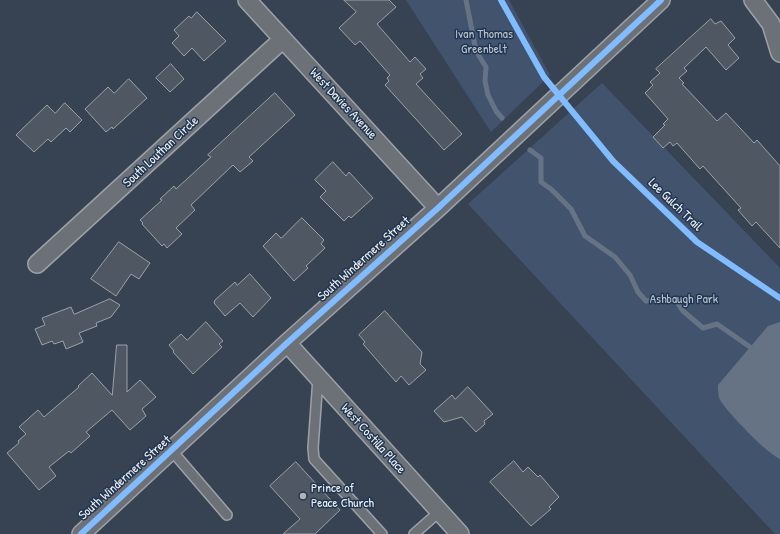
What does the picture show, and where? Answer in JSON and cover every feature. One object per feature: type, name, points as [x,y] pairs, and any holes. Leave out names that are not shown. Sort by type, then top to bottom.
[{"type":"street","name":"West Davies Avenue","points":[[247,0],[438,208]]},
{"type":"street","name":"South Windermere Street","points":[[81,534],[287,344],[438,208],[661,0]]},
{"type":"street","points":[[753,0],[771,24],[780,52]]},
{"type":"street","name":"South Louthan Circle","points":[[37,264],[283,39]]},
{"type":"street","name":"West Costilla Place","points":[[287,344],[460,534]]},
{"type":"lane","points":[[318,378],[313,448],[314,459],[382,534]]},
{"type":"lane","points":[[172,451],[227,515]]},
{"type":"lane","points":[[414,534],[440,512]]},
{"type":"green space","name":"Ivan Thomas Greenbelt","points":[[406,0],[509,0],[550,75],[491,132]]},
{"type":"green space","name":"Ashbaugh Park","points":[[602,83],[780,268],[780,534],[775,534],[468,204]]},
{"type":"shaded area","points":[[780,322],[780,459],[757,441],[731,414],[720,400],[718,395],[718,385],[768,326]]},
{"type":"building","points":[[344,0],[389,0],[396,7],[377,24],[410,62],[415,57],[426,69],[420,74],[423,78],[416,84],[462,134],[444,150],[385,85],[389,81],[387,78],[390,75],[360,41],[355,45],[339,28],[356,12]]},
{"type":"building","points":[[197,12],[226,41],[204,61],[192,48],[184,56],[172,43],[179,36],[174,30],[189,16],[191,18]]},
{"type":"building","points":[[711,19],[715,24],[721,21],[735,38],[728,45],[739,58],[726,70],[706,47],[684,68],[687,71],[679,78],[684,83],[682,84],[717,121],[726,113],[754,143],[757,140],[780,166],[780,248],[756,222],[752,226],[738,210],[741,208],[703,166],[700,169],[677,143],[673,146],[670,142],[663,148],[653,137],[665,125],[663,124],[668,119],[645,93],[653,85],[650,82],[660,73],[656,69]]},
{"type":"building","points":[[171,64],[184,79],[170,92],[156,78]]},
{"type":"building","points":[[129,79],[147,98],[113,129],[112,127],[106,132],[85,109],[108,87],[114,93]]},
{"type":"building","points":[[275,93],[295,115],[249,157],[253,161],[240,172],[233,165],[191,205],[195,210],[176,228],[182,234],[167,248],[164,244],[162,246],[140,220],[162,200],[160,199],[174,186],[176,189],[211,157],[208,155]]},
{"type":"building","points":[[65,103],[82,120],[70,132],[66,128],[51,142],[48,139],[34,152],[16,135],[47,105],[55,113]]},
{"type":"building","points":[[333,162],[346,176],[349,172],[373,198],[351,218],[349,216],[344,221],[320,197],[326,191],[315,180]]},
{"type":"building","points":[[302,218],[324,240],[321,244],[325,248],[306,266],[308,268],[294,281],[263,246],[276,233],[281,238]]},
{"type":"building","points":[[119,242],[150,263],[139,279],[131,274],[116,296],[91,279]]},
{"type":"building","points":[[250,274],[271,298],[253,317],[240,303],[225,316],[214,303],[215,300],[235,282],[237,285]]},
{"type":"building","points":[[110,299],[120,305],[111,317],[96,323],[97,326],[79,333],[83,342],[66,349],[63,341],[54,344],[52,341],[42,345],[35,329],[45,325],[42,318],[71,307],[74,314]]},
{"type":"building","points":[[385,311],[422,352],[420,364],[426,370],[409,385],[401,376],[396,382],[363,344],[365,342],[359,335]]},
{"type":"building","points":[[206,322],[223,341],[219,344],[222,347],[193,374],[173,352],[174,351],[169,345],[181,334],[187,340]]},
{"type":"building","points":[[117,345],[127,345],[127,392],[140,380],[156,397],[142,409],[146,416],[130,430],[112,410],[86,432],[90,436],[71,453],[69,451],[49,467],[56,476],[39,490],[7,453],[19,443],[18,441],[26,434],[19,427],[38,410],[44,417],[79,387],[78,386],[92,373],[112,395]]},
{"type":"building","points":[[468,387],[493,414],[484,421],[485,424],[476,432],[462,417],[444,422],[434,411],[452,395],[455,399]]},
{"type":"building","points":[[514,461],[523,472],[528,467],[538,477],[540,475],[559,497],[549,507],[551,509],[531,526],[490,482]]},
{"type":"building","points":[[296,462],[340,510],[315,534],[283,534],[300,519],[270,486]]},
{"type":"waterway","points":[[466,0],[476,51],[486,67],[485,81],[488,95],[496,111],[502,118]]},
{"type":"waterway","points":[[530,150],[541,158],[541,182],[551,189],[571,209],[585,236],[615,257],[630,275],[638,292],[646,301],[675,299],[683,311],[703,328],[717,324],[750,347]]},
{"type":"cycle path","name":"Lee Gulch Trail","points":[[501,0],[544,77],[613,161],[697,242],[780,298]]},
{"type":"cycle path","points":[[81,534],[287,343],[438,208],[661,0]]},
{"type":"place","name":"Prince of Peace Church","points":[[303,496]]}]
